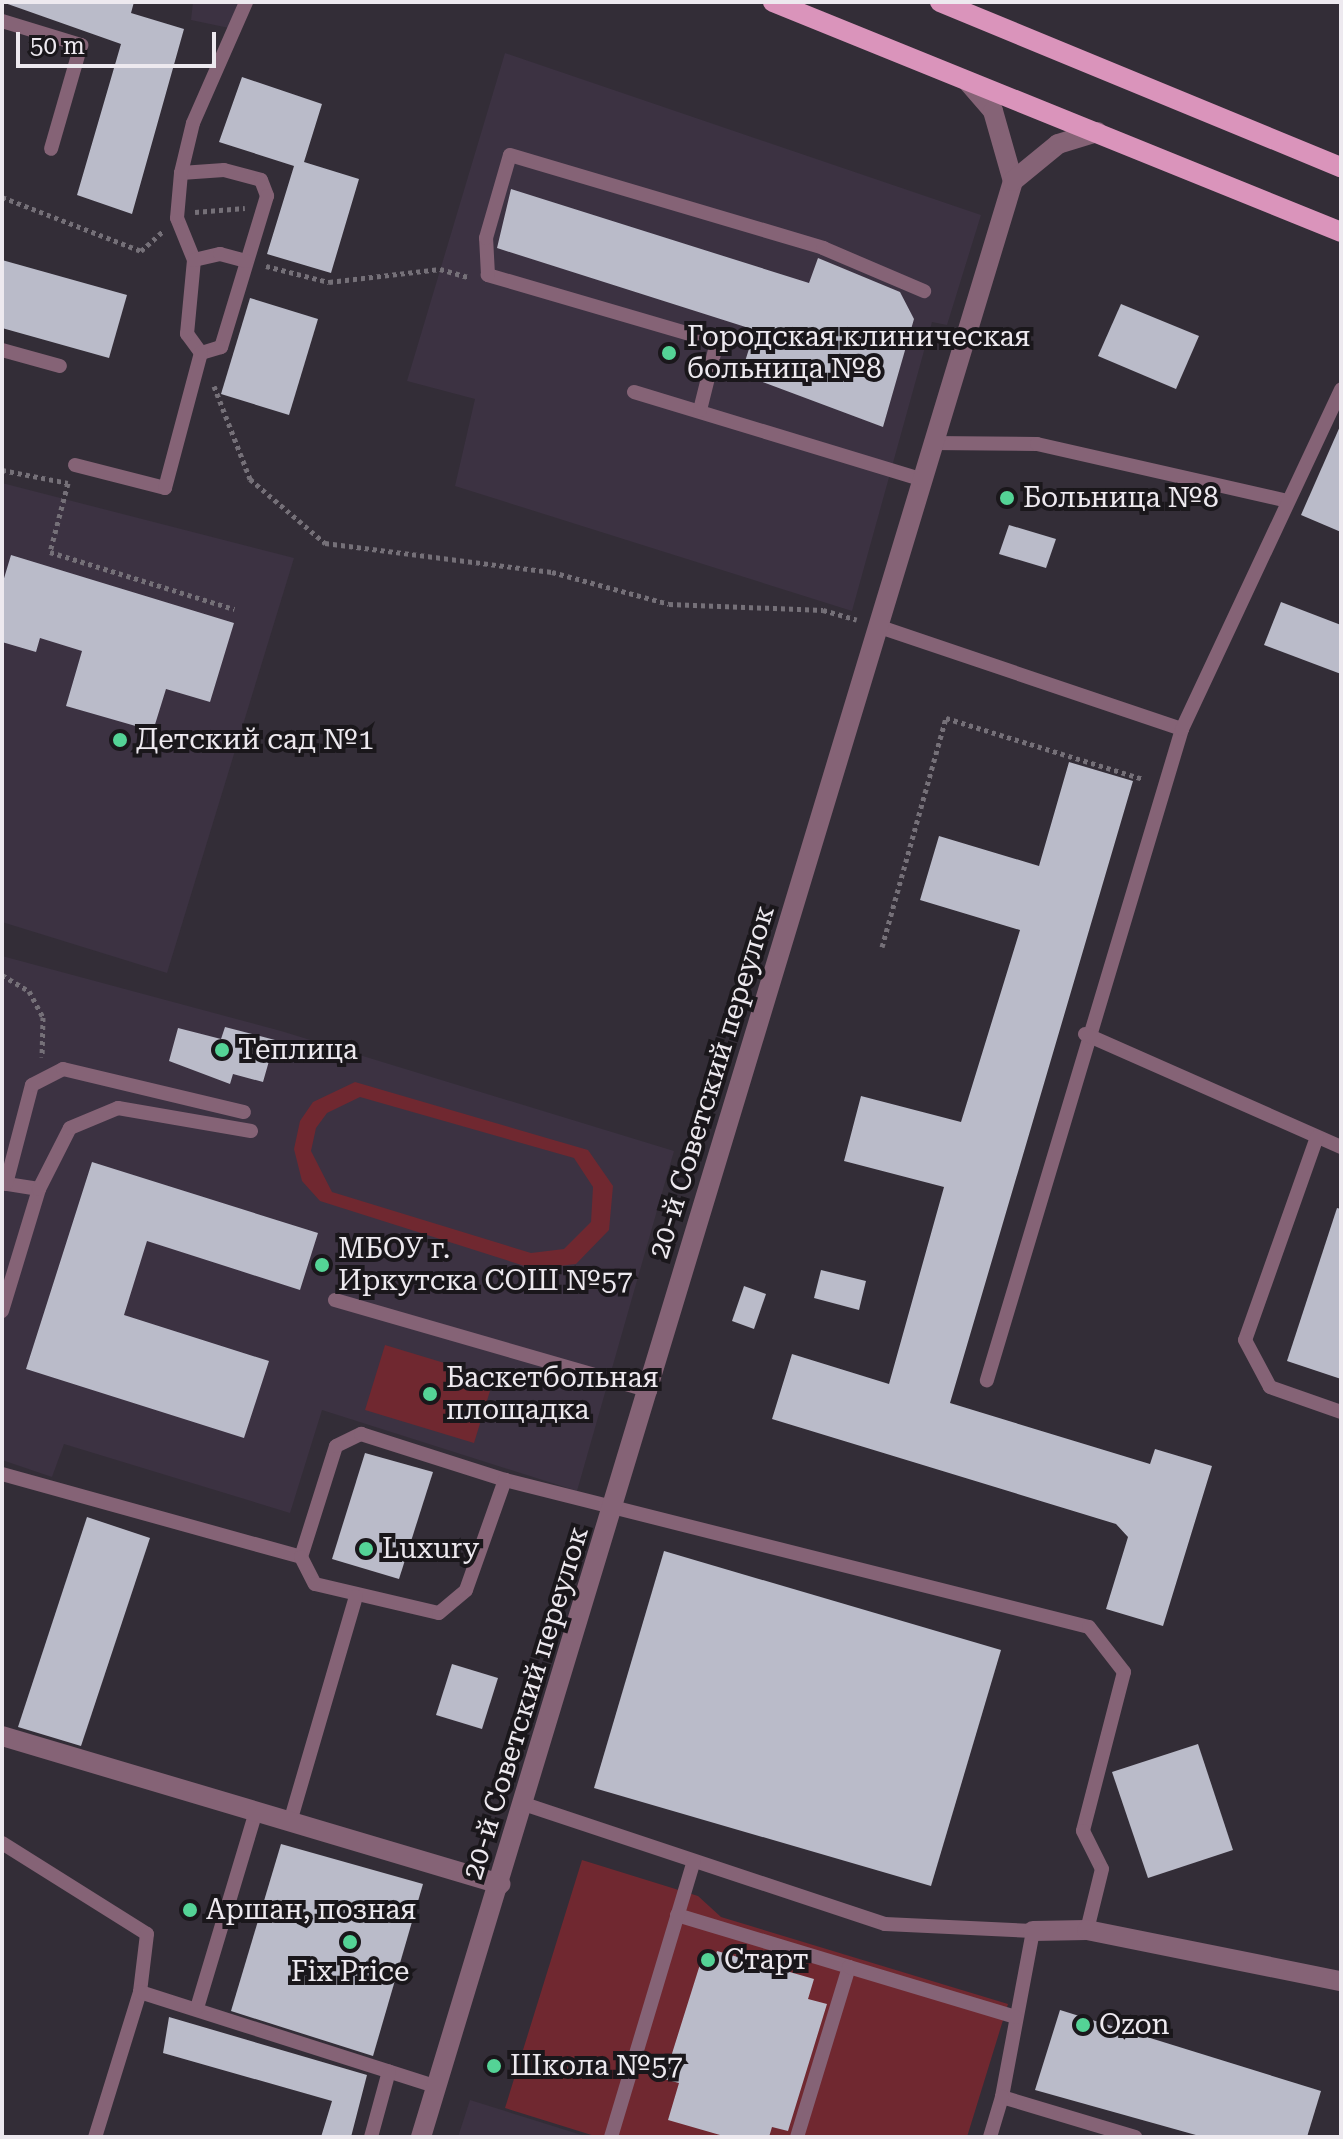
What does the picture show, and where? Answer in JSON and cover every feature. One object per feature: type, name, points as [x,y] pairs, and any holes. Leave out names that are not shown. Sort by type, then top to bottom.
[{"type":"main road","points":[[773,2],[1341,232]]},
{"type":"main road","points":[[940,2],[1341,167]]},
{"type":"street","points":[[968,82],[993,111],[1013,181],[1058,144],[1097,132]]},
{"type":"street","name":"20-й Советский переулок","points":[[421,2137],[650,1391],[931,443],[1013,181]]},
{"type":"street","points":[[2,1736],[500,1884]]},
{"type":"street","points":[[1033,1931],[1087,1930],[1341,1981]]},
{"type":"lane","points":[[201,353],[187,334],[194,260],[177,218],[181,173],[193,123],[246,2]]},
{"type":"lane","points":[[2,21],[81,45],[51,149]]},
{"type":"lane","points":[[700,410],[717,342],[488,275],[486,238],[510,155],[823,248],[924,291]]},
{"type":"lane","points":[[181,173],[224,170],[261,180],[263,211],[221,347],[201,353]]},
{"type":"lane","points":[[194,260],[220,254],[246,261]]},
{"type":"lane","points":[[2,350],[60,366]]},
{"type":"lane","points":[[75,465],[165,488],[201,353]]},
{"type":"lane","points":[[987,1380],[1085,1034],[1182,729],[1341,389]]},
{"type":"lane","points":[[634,392],[921,479]]},
{"type":"lane","points":[[931,443],[1037,444],[1287,501]]},
{"type":"lane","points":[[877,626],[1182,729]]},
{"type":"lane","points":[[1085,1034],[1341,1147]]},
{"type":"lane","points":[[39,1189],[6,1184],[32,1085],[63,1069],[244,1112]]},
{"type":"lane","points":[[2,1311],[39,1189],[70,1128],[90,1114],[118,1108],[251,1131]]},
{"type":"lane","points":[[1317,1137],[1245,1340],[1270,1387],[1341,1412]]},
{"type":"lane","points":[[335,1300],[650,1391]]},
{"type":"lane","points":[[505,1480],[456,1603],[420,1614],[315,1584],[301,1557],[336,1446],[347,1435],[505,1480],[1089,1627],[1124,1672],[1083,1831],[1102,1869],[1087,1930]]},
{"type":"lane","points":[[2,1474],[301,1557]]},
{"type":"lane","points":[[290,1822],[356,1596]]},
{"type":"lane","points":[[524,1804],[885,1924],[1033,1931],[1002,2097],[990,2137]]},
{"type":"lane","points":[[197,2008],[256,1811]]},
{"type":"lane","points":[[2,1843],[147,1934],[140,1992],[95,2137]]},
{"type":"lane","points":[[611,2137],[694,1861]]},
{"type":"lane","points":[[677,1915],[1016,2017]]},
{"type":"lane","points":[[797,2137],[849,1967]]},
{"type":"lane","points":[[140,1992],[437,2087]]},
{"type":"lane","points":[[371,2137],[389,2071]]},
{"type":"lane","points":[[1002,2097],[1135,2137]]},
{"type":"path","points":[[2,197],[141,251],[177,218],[263,211]]},
{"type":"path","points":[[246,261],[329,282],[440,269],[488,275]]},
{"type":"path","points":[[201,353],[250,479],[325,543],[552,572],[669,604],[823,610],[877,626]]},
{"type":"path","points":[[2,470],[68,483],[50,552],[234,609]]},
{"type":"path","points":[[882,947],[946,718],[1144,776],[1140,791]]},
{"type":"path","points":[[2,975],[29,991],[43,1017],[44,1054],[32,1085]]},
{"type":"shaded area","points":[[193,2],[238,2],[229,28],[191,20]]},
{"type":"shaded area","name":"Городская клиническая больница №8","points":[[505,53],[981,215],[947,325],[932,322],[852,611],[455,486],[475,399],[407,381]]},
{"type":"shaded area","name":"Детский сад №1","points":[[2,483],[294,558],[167,973],[2,922]]},
{"type":"shaded area","name":"МБОУ г. Иркутска СОШ №57","points":[[2,956],[281,1031],[674,1151],[577,1491],[322,1410],[290,1513],[64,1444],[52,1477],[2,1460]]},
{"type":"shaded area","points":[[355,1082],[588,1150],[613,1186],[609,1230],[576,1264],[534,1269],[320,1201],[302,1181],[294,1149],[300,1121],[313,1102]],"holes":[[[360,1097],[574,1158],[593,1187],[591,1222],[564,1249],[531,1253],[332,1192],[311,1151],[316,1128],[327,1113]]]},
{"type":"shaded area","name":"Баскетбольная площадка","points":[[385,1345],[494,1378],[474,1443],[365,1410]]},
{"type":"shaded area","name":"Старт","points":[[582,1860],[698,1896],[721,1917],[1008,2004],[967,2137],[598,2137],[505,2108]]},
{"type":"shaded area","points":[[470,2100],[588,2137],[458,2137]]},
{"type":"building","points":[[2,2],[134,2],[131,13],[184,29],[132,214],[77,195],[121,44]]},
{"type":"building","points":[[242,77],[322,104],[304,162],[359,179],[331,273],[267,254],[294,166],[219,142]]},
{"type":"building","points":[[511,189],[809,283],[818,258],[900,292],[914,319],[883,427],[741,374],[755,330],[497,248]]},
{"type":"building","points":[[2,260],[127,295],[109,358],[2,328]]},
{"type":"building","points":[[250,298],[318,319],[289,415],[221,394]]},
{"type":"building","points":[[1121,304],[1199,336],[1176,389],[1098,356]]},
{"type":"building","points":[[1341,424],[1341,532],[1301,515]]},
{"type":"building","points":[[1009,525],[1056,539],[1046,568],[999,554]]},
{"type":"building","points":[[11,555],[234,623],[210,702],[166,689],[153,731],[66,706],[82,651],[40,638],[36,652],[2,642],[2,585]]},
{"type":"building","points":[[1281,602],[1341,625],[1341,674],[1264,645]]},
{"type":"building","points":[[1069,762],[1133,781],[950,1403],[1150,1464],[1155,1449],[1212,1466],[1163,1626],[1106,1609],[1128,1537],[1116,1524],[772,1419],[792,1354],[889,1384],[944,1187],[844,1161],[861,1096],[961,1122],[1020,930],[920,900],[939,836],[1039,866]]},
{"type":"building","name":"Теплица","points":[[225,1027],[275,1040],[263,1082],[233,1074],[230,1084],[169,1061],[178,1028],[221,1039]]},
{"type":"building","points":[[92,1162],[318,1233],[300,1290],[147,1241],[124,1315],[269,1361],[244,1438],[26,1369]]},
{"type":"building","points":[[1337,1208],[1341,1209],[1341,1379],[1287,1361]]},
{"type":"building","points":[[821,1270],[866,1281],[859,1310],[814,1298]]},
{"type":"building","points":[[744,1286],[766,1294],[754,1329],[732,1321]]},
{"type":"building","points":[[365,1453],[433,1472],[399,1579],[332,1559]]},
{"type":"building","points":[[87,1517],[150,1538],[81,1746],[18,1727]]},
{"type":"building","points":[[664,1551],[1001,1650],[931,1886],[594,1788]]},
{"type":"building","points":[[452,1664],[498,1678],[482,1729],[436,1715]]},
{"type":"building","points":[[1198,1744],[1233,1850],[1148,1878],[1112,1772]]},
{"type":"building","points":[[281,1844],[423,1884],[373,2056],[231,2011]]},
{"type":"building","points":[[717,1951],[814,1979],[808,1999],[827,2004],[788,2131],[772,2127],[769,2137],[727,2137],[668,2120],[679,2083],[664,2079],[702,1958],[714,1961]]},
{"type":"building","points":[[1060,2010],[1321,2091],[1307,2137],[1203,2137],[1035,2090]]},
{"type":"building","points":[[169,2017],[367,2075],[351,2137],[321,2137],[332,2101],[163,2053]]},
{"type":"place","name":"Городская клиническая больница №8","points":[[669,353]]},
{"type":"place","name":"Больница №8","points":[[1007,498]]},
{"type":"place","name":"Детский сад №1","points":[[120,740]]},
{"type":"place","name":"Теплица","points":[[222,1050]]},
{"type":"place","name":"МБОУ г. Иркутска СОШ №57","points":[[322,1265]]},
{"type":"place","name":"Баскетбольная площадка","points":[[430,1394]]},
{"type":"place","name":"Luxury","points":[[366,1549]]},
{"type":"place","name":"Аршан, позная","points":[[190,1910]]},
{"type":"place","name":"Fix Price","points":[[350,1942]]},
{"type":"place","name":"Старт","points":[[708,1960]]},
{"type":"place","name":"Ozon","points":[[1083,2025]]},
{"type":"place","name":"Школа №57","points":[[494,2066]]}]
